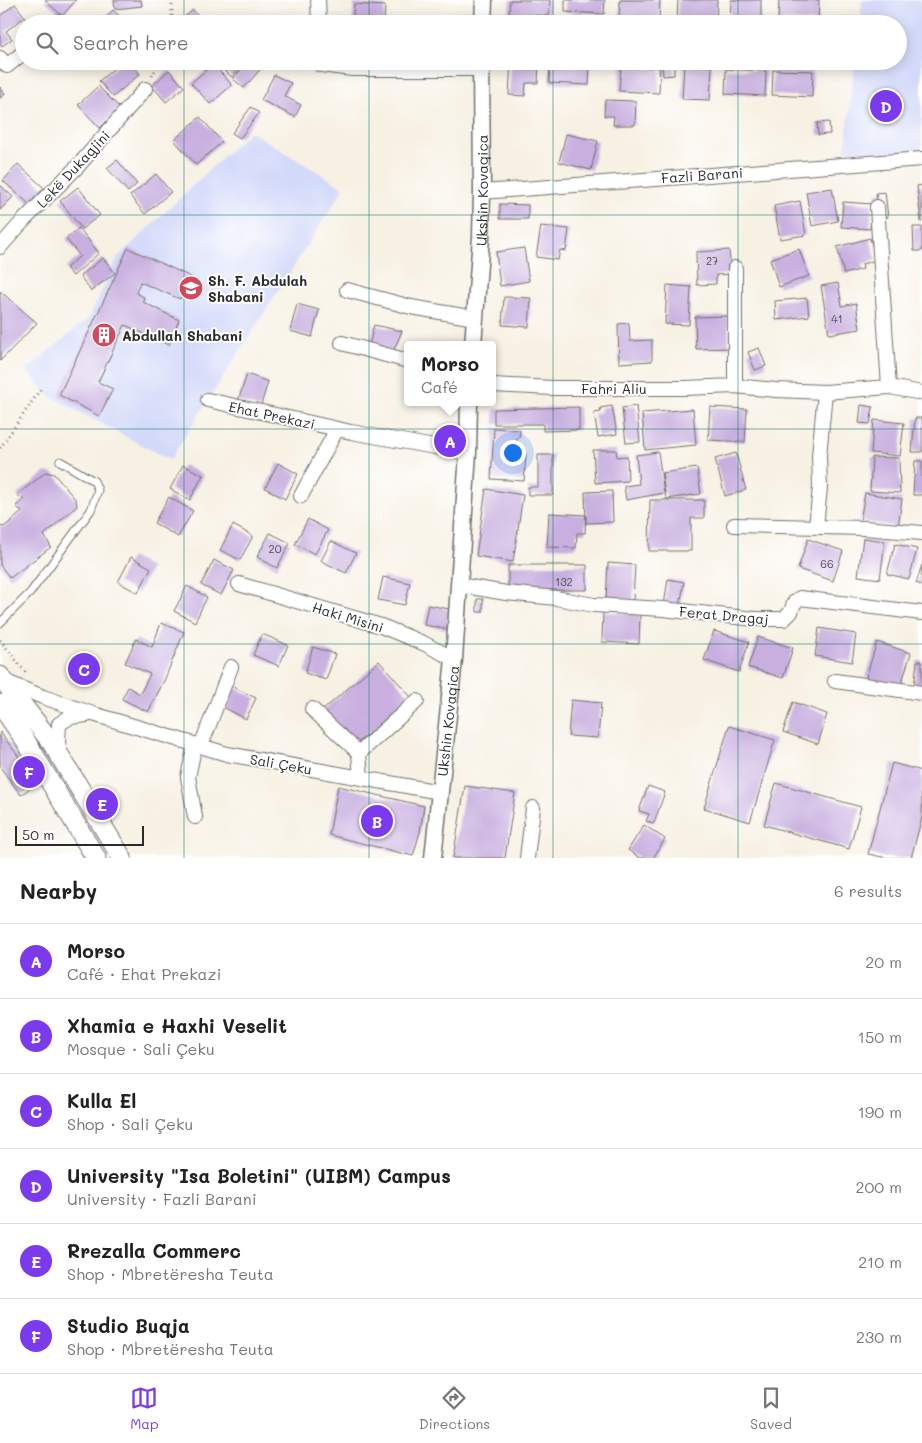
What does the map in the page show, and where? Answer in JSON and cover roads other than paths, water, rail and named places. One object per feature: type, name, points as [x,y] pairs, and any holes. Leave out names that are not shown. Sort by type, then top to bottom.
[{"type":"main road","points":[[2,677],[52,744],[122,858]]},
{"type":"main road","points":[[0,704],[25,740],[96,858]]},
{"type":"street","points":[[318,0],[319,15]]},
{"type":"street","points":[[483,15],[484,0]]},
{"type":"street","points":[[0,58],[7,66],[15,59]]},
{"type":"street","name":"Ukshin Kovaqica","points":[[473,341],[481,237],[481,70]]},
{"type":"street","name":"Lekë Dukagjini","points":[[0,247],[78,166],[145,89]]},
{"type":"street","name":"Fazli Barani","points":[[482,192],[922,159]]},
{"type":"street","points":[[877,207],[889,387]]},
{"type":"street","points":[[735,386],[736,268]]},
{"type":"street","points":[[347,290],[411,306],[475,318]]},
{"type":"street","points":[[342,343],[404,360]]},
{"type":"street","name":"Fahri Aliu","points":[[496,385],[572,388],[735,386],[825,392],[889,387],[922,393]]},
{"type":"street","points":[[816,528],[820,487],[819,456],[825,392]]},
{"type":"street","name":"Ehat Prekazi","points":[[208,400],[337,429],[468,453]]},
{"type":"street","name":"Ukshin Kovaqica","points":[[433,858],[454,659],[468,453],[469,406]]},
{"type":"street","name":"Ehat Prekazi","points":[[301,496],[337,429]]},
{"type":"street","points":[[734,525],[865,528],[922,533]]},
{"type":"street","name":"Haki Misini","points":[[239,584],[366,621],[416,640],[454,659]]},
{"type":"street","name":"Ferat Dragaj","points":[[459,585],[594,605],[663,608],[755,619],[782,620],[788,616],[794,603],[800,598],[922,613]]},
{"type":"street","points":[[195,817],[188,777],[198,745],[231,666]]},
{"type":"street","name":"Sali Çeku","points":[[2,677],[43,697],[227,754],[440,792]]},
{"type":"street","points":[[835,681],[922,693]]},
{"type":"street","points":[[358,753],[417,701]]},
{"type":"street","points":[[312,709],[358,753],[361,778]]},
{"type":"street","name":"Sali Çeku","points":[[60,757],[58,742],[59,724],[70,717],[93,714]]},
{"type":"street","points":[[527,858],[533,808]]},
{"type":"lane","points":[[0,624],[30,593],[91,510],[98,490],[94,481],[60,461]]},
{"type":"place","name":"University \"Isa Boletini\" (UIBM) Campus","points":[[886,106]]},
{"type":"place","name":"Sh. F. Abdulah Shabani","points":[[191,288]]},
{"type":"place","name":"Abdullah Shabani","points":[[104,335]]},
{"type":"place","name":"Morso","points":[[450,441]]},
{"type":"place","name":"Kulla El","points":[[84,669]]},
{"type":"place","name":"Studio Buqja","points":[[29,772]]},
{"type":"place","name":"Rrezalla Commerc","points":[[102,804]]},
{"type":"place","name":"Xhamia e Haxhi Veselit","points":[[377,821]]}]
